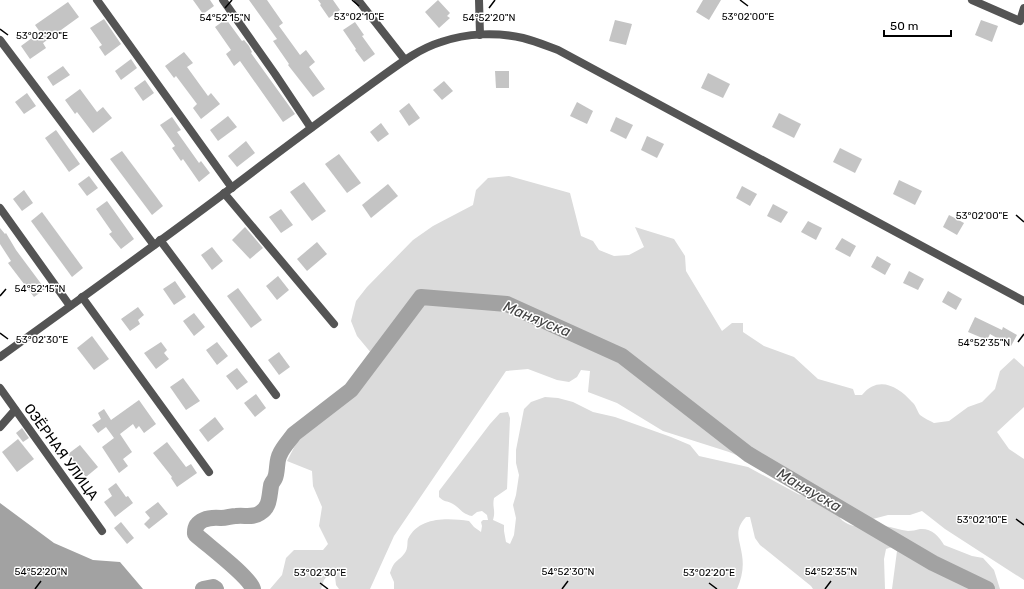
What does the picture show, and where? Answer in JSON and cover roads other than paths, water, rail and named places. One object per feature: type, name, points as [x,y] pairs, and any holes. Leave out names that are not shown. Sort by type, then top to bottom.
[{"type":"street","points":[[97,0],[232,188]]},
{"type":"street","points":[[223,0],[311,128]]},
{"type":"street","points":[[358,0],[405,60]]},
{"type":"street","points":[[479,0],[480,35]]},
{"type":"street","points":[[972,0],[1020,21],[1024,8]]},
{"type":"street","points":[[0,357],[405,60],[421,50],[460,36],[480,35],[524,38],[558,50],[1024,301]]},
{"type":"street","points":[[0,40],[276,395]]},
{"type":"street","points":[[224,193],[334,324]]},
{"type":"street","points":[[0,208],[70,306]]},
{"type":"street","points":[[82,297],[209,472]]},
{"type":"street","name":"ОЗЁРНАЯ УЛИЦА","points":[[0,388],[102,531]]},
{"type":"street","points":[[0,427],[15,410]]},
{"type":"waterway","name":"Маняуска","points":[[253,589],[244,576],[195,534],[197,525],[204,520],[212,518],[257,515],[266,508],[271,485],[276,475],[277,463],[284,446],[294,434],[351,390],[421,297],[507,304],[622,356],[748,454],[933,563],[987,589]]},
{"type":"waterway","name":"Маняуска","points":[[203,589],[213,587],[216,589]]}]
